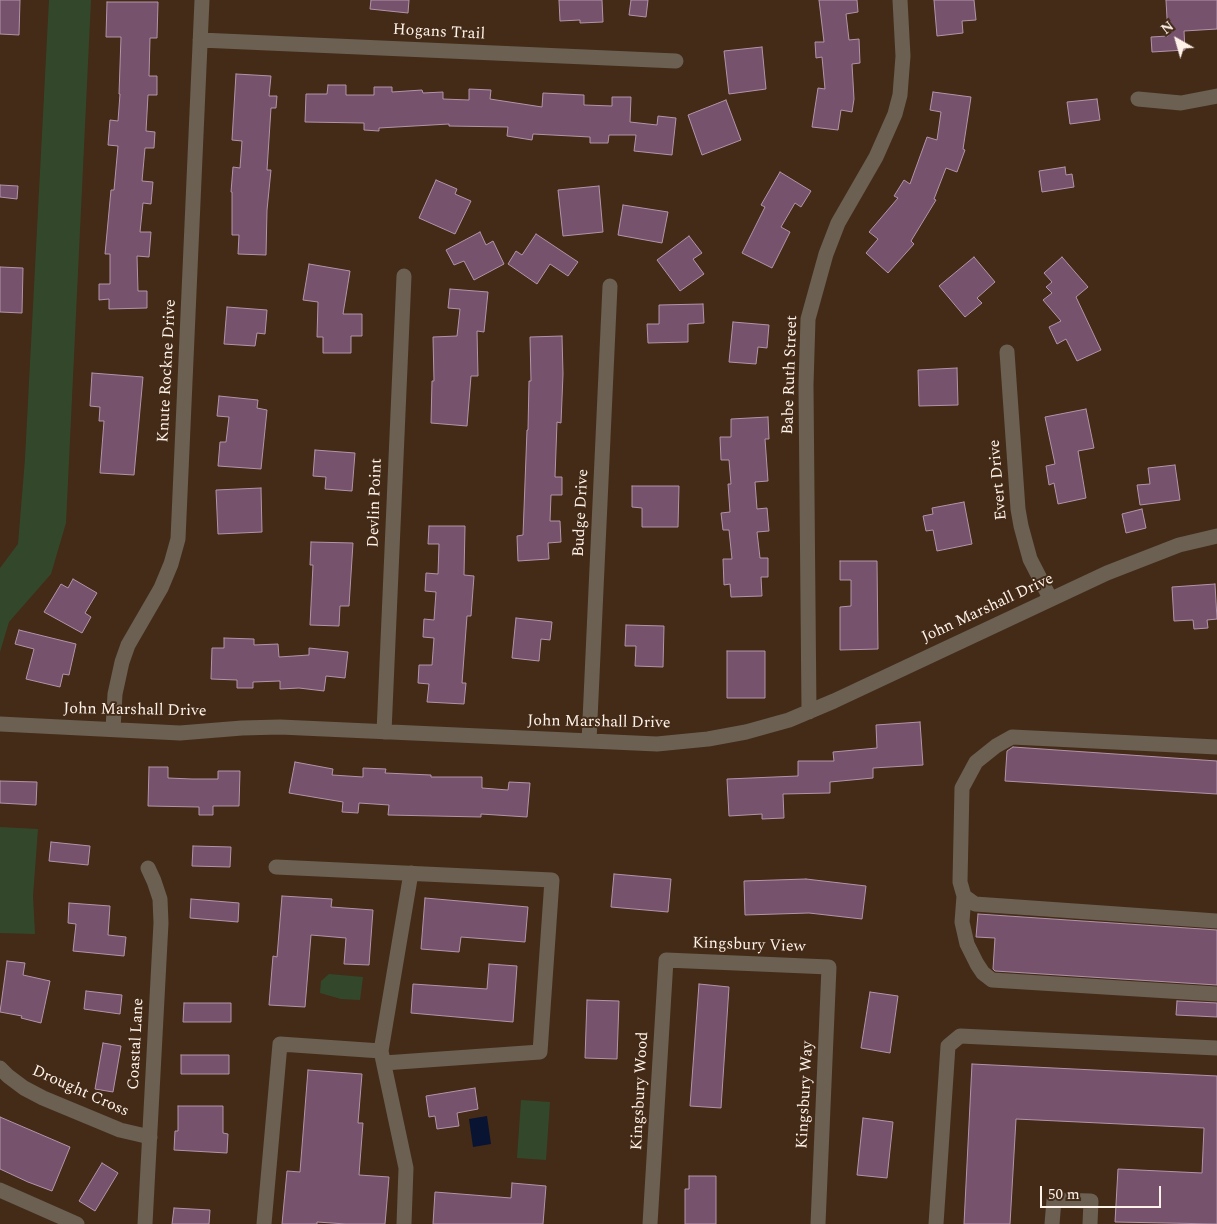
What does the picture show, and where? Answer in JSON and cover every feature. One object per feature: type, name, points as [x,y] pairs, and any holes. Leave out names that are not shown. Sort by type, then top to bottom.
[{"type":"street","name":"Knute Rockne Drive","points":[[113,729],[115,694],[122,662],[128,645],[161,588],[171,564],[178,539],[202,0]]},
{"type":"street","name":"Babe Ruth Street","points":[[809,712],[806,385],[808,319],[826,254],[838,223],[876,157],[895,114],[900,95],[903,56],[900,0]]},
{"type":"street","name":"Hogans Trail","points":[[200,40],[676,61]]},
{"type":"street","points":[[1138,99],[1181,103],[1217,96]]},
{"type":"street","name":"Devlin Point","points":[[384,732],[404,276]]},
{"type":"street","name":"Budge Drive","points":[[589,741],[610,286]]},
{"type":"street","name":"Evert Drive","points":[[1007,352],[1020,526],[1030,559],[1050,598]]},
{"type":"street","name":"John Marshall Drive","points":[[0,724],[180,733],[280,727],[657,744],[708,739],[746,732],[790,720],[1050,598],[1155,553],[1217,536]]},
{"type":"street","points":[[1217,747],[1012,737],[996,746],[976,762],[962,788],[960,882],[964,896],[962,922],[968,944],[976,964],[992,980],[1217,994]]},
{"type":"street","points":[[264,1224],[280,1044],[382,1057],[540,1052],[552,880],[276,867]]},
{"type":"street","name":"Coastal Lane","points":[[145,1224],[161,923],[160,899],[148,868]]},
{"type":"street","points":[[404,1224],[406,1168],[382,1057],[411,873]]},
{"type":"street","points":[[964,896],[975,904],[1217,921]]},
{"type":"street","name":"Kingsbury View","points":[[666,960],[830,967]]},
{"type":"street","name":"Kingsbury Wood","points":[[650,1224],[666,960]]},
{"type":"street","name":"Kingsbury Way","points":[[818,1224],[830,967]]},
{"type":"street","points":[[936,1224],[948,1046],[960,1036],[1217,1048]]},
{"type":"street","name":"Drought Cross","points":[[0,1068],[24,1088],[43,1098],[120,1130],[150,1137]]},
{"type":"street","points":[[0,1190],[77,1224]]},
{"type":"street","points":[[1052,1224],[1054,1200],[1091,1201],[1090,1224]]},
{"type":"green space","points":[[49,0],[91,0],[66,523],[51,574],[9,622],[0,652],[0,568],[18,544],[25,459]]},
{"type":"green space","points":[[0,827],[38,829],[33,896],[35,934],[0,933]]},
{"type":"green space","points":[[329,974],[363,977],[360,1000],[341,999],[320,993],[321,981]]},
{"type":"green space","points":[[521,1100],[550,1102],[546,1160],[517,1158]]},
{"type":"water","points":[[487,1116],[491,1144],[473,1147],[469,1119]]},
{"type":"building","points":[[0,0],[20,0],[19,35],[0,34]]},
{"type":"building","points":[[371,0],[409,0],[408,13],[370,9]]},
{"type":"building","points":[[559,0],[602,0],[603,22],[580,23],[580,20],[560,21]]},
{"type":"building","points":[[631,0],[648,0],[646,17],[629,15]]},
{"type":"building","points":[[819,0],[857,0],[858,12],[846,14],[849,40],[859,39],[860,63],[852,64],[854,99],[852,112],[841,110],[838,130],[812,127],[818,88],[825,89],[822,57],[816,58],[815,42],[824,42]]},
{"type":"building","points":[[934,0],[974,0],[976,20],[962,21],[963,33],[937,36]]},
{"type":"building","points":[[1166,0],[1217,0],[1217,29],[1184,31],[1185,50],[1152,52],[1151,37],[1168,36]]},
{"type":"building","points":[[107,2],[158,2],[157,38],[150,38],[149,76],[157,76],[157,95],[148,95],[146,131],[155,132],[154,148],[145,148],[142,181],[153,182],[151,204],[143,203],[140,232],[151,232],[149,257],[137,256],[138,291],[147,291],[147,308],[109,309],[109,299],[99,300],[99,284],[110,284],[110,254],[105,254],[111,190],[114,190],[118,146],[108,145],[110,120],[118,121],[120,94],[121,37],[106,37]]},
{"type":"building","points":[[762,47],[766,89],[729,94],[724,51]]},
{"type":"building","points":[[236,74],[271,76],[269,96],[277,96],[276,108],[271,108],[267,170],[271,170],[267,210],[266,255],[238,254],[239,235],[232,235],[231,192],[233,167],[240,168],[242,141],[232,140]]},
{"type":"building","points":[[328,85],[346,85],[346,95],[374,95],[374,87],[392,87],[392,92],[422,90],[423,93],[443,92],[443,99],[469,100],[469,89],[491,90],[490,99],[542,107],[543,93],[584,95],[584,105],[612,106],[612,97],[631,97],[630,122],[657,125],[658,116],[676,118],[672,155],[634,151],[636,135],[609,135],[608,143],[590,143],[590,137],[533,134],[532,140],[507,136],[508,127],[449,126],[449,124],[379,128],[379,131],[364,130],[364,123],[305,122],[306,94],[327,94]]},
{"type":"building","points":[[933,92],[971,97],[963,149],[965,150],[957,172],[946,168],[934,199],[936,200],[911,241],[914,244],[888,273],[866,253],[878,239],[869,232],[898,198],[894,196],[904,180],[910,184],[927,137],[937,140],[941,112],[930,110]]},
{"type":"building","points":[[1097,99],[1100,120],[1070,124],[1067,102]]},
{"type":"building","points":[[726,100],[741,140],[702,155],[688,115]]},
{"type":"building","points":[[1065,167],[1066,175],[1072,174],[1074,187],[1042,192],[1039,171]]},
{"type":"building","points":[[780,172],[811,191],[801,207],[795,203],[781,227],[790,232],[772,268],[742,253],[765,207],[761,205]]},
{"type":"building","points":[[436,180],[457,189],[455,194],[471,201],[455,234],[419,218]]},
{"type":"building","points":[[0,185],[18,186],[17,199],[0,197]]},
{"type":"building","points":[[599,186],[603,232],[563,236],[558,190]]},
{"type":"building","points":[[623,205],[668,212],[662,243],[618,235]]},
{"type":"building","points":[[480,232],[486,245],[493,241],[504,264],[474,280],[464,261],[454,265],[446,250]]},
{"type":"building","points":[[536,234],[578,262],[568,276],[550,264],[537,284],[508,264],[516,251],[522,255]]},
{"type":"building","points":[[689,236],[702,253],[693,259],[704,274],[680,291],[657,260]]},
{"type":"building","points":[[974,257],[995,282],[977,298],[982,303],[965,317],[939,286]]},
{"type":"building","points":[[1062,257],[1088,287],[1076,297],[1101,350],[1077,361],[1066,339],[1057,344],[1049,327],[1061,321],[1043,300],[1052,293],[1046,287],[1052,282],[1044,273]]},
{"type":"building","points":[[309,264],[350,271],[343,314],[362,314],[362,336],[351,336],[351,353],[323,353],[323,337],[317,337],[318,302],[303,300]]},
{"type":"building","points":[[0,267],[23,268],[22,313],[0,312]]},
{"type":"building","points":[[450,289],[488,292],[484,332],[477,331],[478,376],[471,376],[467,426],[431,423],[432,381],[434,381],[433,337],[457,336],[460,309],[448,308]]},
{"type":"building","points":[[703,304],[704,323],[688,324],[688,342],[648,343],[647,324],[659,324],[659,305]]},
{"type":"building","points":[[227,307],[267,310],[265,334],[257,333],[255,346],[224,344]]},
{"type":"building","points":[[733,322],[769,325],[767,348],[758,347],[756,364],[729,362]]},
{"type":"building","points":[[562,336],[561,423],[557,422],[555,477],[562,477],[562,495],[551,495],[550,521],[560,521],[561,542],[548,543],[549,559],[518,561],[517,536],[523,535],[529,381],[531,381],[530,337]]},
{"type":"building","points":[[957,368],[958,405],[919,406],[918,370]]},
{"type":"building","points":[[92,373],[143,377],[134,475],[100,473],[104,421],[99,421],[100,407],[90,406]]},
{"type":"building","points":[[219,396],[258,400],[257,408],[267,410],[261,469],[218,466],[220,442],[226,442],[229,417],[217,416]]},
{"type":"building","points":[[1086,409],[1094,448],[1078,451],[1086,498],[1058,504],[1054,483],[1049,485],[1046,466],[1055,464],[1045,417]]},
{"type":"building","points":[[768,417],[769,439],[765,439],[768,481],[755,482],[757,509],[767,508],[769,531],[757,532],[760,558],[768,558],[768,577],[761,577],[762,596],[731,597],[730,584],[724,585],[723,559],[732,559],[729,530],[723,530],[721,513],[730,512],[728,484],[731,484],[729,460],[721,460],[720,437],[731,437],[731,419]]},
{"type":"building","points":[[315,450],[355,453],[352,491],[325,489],[326,477],[313,476]]},
{"type":"building","points":[[1175,465],[1180,500],[1140,505],[1137,485],[1150,484],[1148,468]]},
{"type":"building","points":[[632,486],[679,486],[678,527],[642,527],[642,508],[632,507]]},
{"type":"building","points":[[261,488],[262,532],[218,534],[216,490]]},
{"type":"building","points":[[964,502],[972,544],[937,551],[933,530],[926,531],[923,516],[933,514],[932,508]]},
{"type":"building","points":[[1142,509],[1146,528],[1126,533],[1122,514]]},
{"type":"building","points":[[429,526],[465,526],[464,575],[474,576],[471,616],[467,616],[462,683],[466,683],[464,704],[427,702],[429,684],[418,683],[419,665],[432,665],[434,638],[423,637],[424,619],[434,620],[436,592],[425,591],[426,573],[438,574],[439,544],[428,544]]},
{"type":"building","points":[[311,542],[353,543],[349,606],[340,606],[339,626],[310,625],[313,565],[310,565]]},
{"type":"building","points":[[840,561],[877,561],[878,649],[840,650],[840,607],[851,606],[851,580],[840,580]]},
{"type":"building","points":[[73,579],[97,593],[85,613],[91,617],[82,633],[44,612],[61,584],[68,588]]},
{"type":"building","points":[[1215,584],[1217,619],[1207,620],[1208,628],[1194,629],[1193,620],[1174,621],[1172,587]]},
{"type":"building","points":[[516,618],[552,622],[550,640],[541,639],[539,661],[512,658]]},
{"type":"building","points":[[626,625],[664,626],[663,667],[635,666],[636,646],[625,646]]},
{"type":"building","points":[[19,630],[76,644],[69,675],[63,674],[60,687],[26,679],[34,649],[15,644]]},
{"type":"building","points":[[224,638],[254,639],[254,645],[278,644],[279,657],[309,655],[309,648],[348,652],[345,678],[326,676],[324,691],[299,688],[280,689],[280,681],[253,682],[253,688],[237,688],[237,680],[211,679],[212,648],[224,648]]},
{"type":"building","points":[[727,651],[765,651],[765,698],[727,698]]},
{"type":"building","points":[[920,722],[923,765],[873,768],[873,778],[830,782],[830,793],[783,794],[784,818],[762,819],[762,814],[729,816],[727,779],[798,776],[798,761],[834,761],[833,752],[877,748],[876,725]]},
{"type":"building","points":[[1013,747],[1217,761],[1217,794],[1005,781],[1007,751]]},
{"type":"building","points":[[295,762],[333,769],[332,775],[363,777],[363,768],[386,769],[385,773],[431,775],[431,777],[482,777],[482,788],[508,790],[509,782],[530,783],[527,817],[481,814],[481,817],[388,815],[389,805],[359,803],[358,813],[342,812],[343,802],[289,793]]},
{"type":"building","points":[[149,767],[168,767],[168,778],[218,779],[218,771],[240,771],[239,806],[213,806],[213,815],[199,815],[199,807],[148,806]]},
{"type":"building","points":[[0,781],[37,782],[36,805],[0,803]]},
{"type":"building","points":[[51,842],[90,846],[88,865],[49,861]]},
{"type":"building","points":[[193,846],[231,847],[230,867],[192,866]]},
{"type":"building","points":[[614,874],[671,879],[668,912],[611,907]]},
{"type":"building","points":[[806,879],[866,886],[862,919],[809,913],[745,915],[744,881]]},
{"type":"building","points":[[282,896],[332,899],[331,907],[373,910],[369,965],[344,964],[346,938],[311,935],[305,1007],[269,1005],[273,956],[277,957]]},
{"type":"building","points":[[425,898],[528,907],[525,942],[461,937],[459,952],[421,949]]},
{"type":"building","points":[[191,899],[239,903],[238,922],[190,918]]},
{"type":"building","points":[[69,903],[110,906],[108,935],[126,937],[124,956],[73,951],[76,924],[68,923]]},
{"type":"building","points":[[978,914],[1217,930],[1217,985],[995,971],[993,969],[995,938],[976,937]]},
{"type":"building","points":[[7,961],[25,963],[23,975],[50,981],[41,1023],[21,1018],[22,1016],[0,1012]]},
{"type":"building","points":[[489,964],[517,966],[513,1022],[411,1013],[413,984],[487,989]]},
{"type":"building","points":[[699,984],[729,987],[721,1108],[690,1106]]},
{"type":"building","points":[[86,991],[122,995],[120,1014],[84,1009]]},
{"type":"building","points":[[870,992],[898,996],[890,1053],[861,1048]]},
{"type":"building","points":[[587,1000],[619,1001],[617,1059],[585,1058]]},
{"type":"building","points":[[1177,1001],[1217,1003],[1217,1017],[1176,1015]]},
{"type":"building","points":[[184,1003],[231,1003],[231,1022],[183,1022]]},
{"type":"building","points":[[103,1043],[121,1046],[113,1092],[95,1089]]},
{"type":"building","points":[[181,1055],[229,1055],[229,1074],[181,1074]]},
{"type":"building","points":[[972,1064],[1217,1076],[1217,1224],[1115,1222],[1118,1169],[1202,1173],[1204,1128],[1016,1119],[1010,1224],[964,1224]]},
{"type":"building","points":[[308,1070],[362,1074],[358,1123],[363,1123],[359,1175],[389,1177],[385,1224],[317,1222],[317,1224],[282,1224],[287,1171],[300,1172]]},
{"type":"building","points":[[475,1088],[478,1109],[457,1113],[459,1126],[437,1129],[435,1116],[429,1117],[426,1096]]},
{"type":"building","points":[[178,1106],[223,1106],[223,1133],[228,1134],[227,1153],[174,1150],[175,1131],[178,1131]]},
{"type":"building","points":[[0,1117],[70,1147],[52,1191],[0,1169]]},
{"type":"building","points":[[863,1118],[893,1122],[887,1178],[857,1175]]},
{"type":"building","points":[[102,1163],[118,1173],[95,1211],[79,1201]]},
{"type":"building","points":[[689,1176],[716,1176],[716,1224],[685,1224],[685,1189],[689,1189]]},
{"type":"building","points":[[512,1183],[546,1186],[543,1224],[433,1224],[435,1192],[511,1198]]},
{"type":"building","points":[[174,1208],[210,1210],[209,1224],[172,1224]]}]
